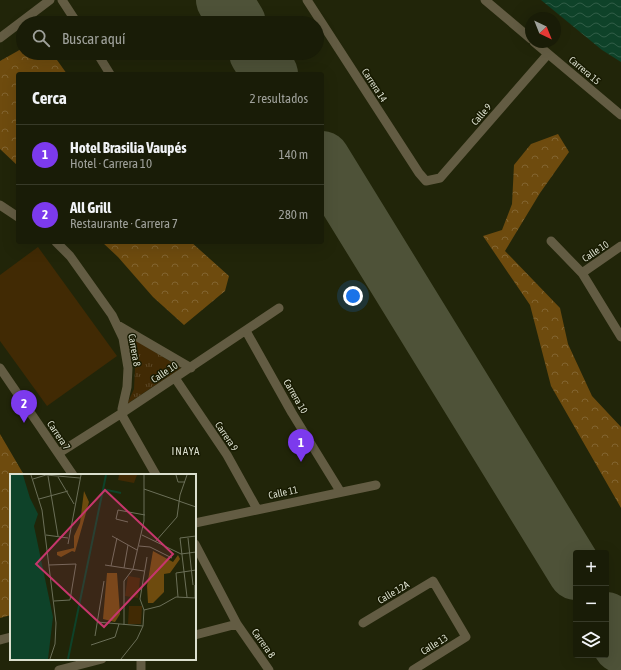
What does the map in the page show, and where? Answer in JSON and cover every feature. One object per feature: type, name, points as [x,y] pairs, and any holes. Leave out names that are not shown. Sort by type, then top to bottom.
[{"type":"street","points":[[29,16],[50,0]]},
{"type":"street","points":[[62,0],[72,16]]},
{"type":"street","name":"Carrera 14","points":[[307,0],[318,16]]},
{"type":"street","points":[[485,0],[525,34]]},
{"type":"street","points":[[0,38],[16,26]]},
{"type":"street","name":"Carrera 14","points":[[324,26],[426,181]]},
{"type":"street","name":"Carrera 15","points":[[541,48],[621,115]]},
{"type":"street","name":"Calle 9","points":[[426,181],[440,178],[548,54]]},
{"type":"street","points":[[101,60],[109,72]]},
{"type":"street","points":[[0,205],[16,216]]},
{"type":"street","points":[[551,241],[582,273],[621,337]]},
{"type":"street","name":"Carrera 8","points":[[58,244],[70,256],[112,315],[124,338],[128,368],[127,387],[122,413]]},
{"type":"street","name":"Calle 10","points":[[582,273],[621,246]]},
{"type":"street","name":"Calle 10","points":[[59,453],[191,368],[279,308]]},
{"type":"street","points":[[119,326],[191,368]]},
{"type":"street","name":"Carrera 10","points":[[246,331],[292,413],[340,491]]},
{"type":"street","name":"Carrera 7","points":[[0,368],[72,474]]},
{"type":"street","name":"Carrera 9","points":[[175,378],[227,454],[257,509]]},
{"type":"street","points":[[122,413],[155,474]]},
{"type":"street","name":"Calle 11","points":[[196,523],[376,484]]},
{"type":"street","name":"Carrera 8","points":[[198,558],[237,624],[269,670]]},
{"type":"street","name":"Calle 12A","points":[[363,623],[433,581],[466,637]]},
{"type":"street","points":[[196,635],[237,624]]},
{"type":"street","points":[[0,640],[10,637]]},
{"type":"street","name":"Calle 13","points":[[413,670],[466,637]]},
{"type":"street","points":[[59,670],[98,660]]},
{"type":"street","points":[[140,660],[141,670]]},
{"type":"green space","points":[[16,52],[16,60],[57,60],[66,72],[16,72],[16,164],[0,149],[0,61]]},
{"type":"green space","points":[[558,134],[569,152],[540,193],[505,251],[560,308],[568,344],[592,396],[621,427],[621,508],[551,386],[530,305],[483,236],[502,230],[512,204],[514,165],[531,144]]},
{"type":"green space","points":[[104,244],[193,244],[229,276],[225,291],[184,325],[153,297],[118,257]]},
{"type":"green space","points":[[38,247],[117,356],[47,406],[0,341],[0,275]]},
{"type":"green space","points":[[127,335],[181,368],[127,404],[134,389],[135,369]]},
{"type":"green space","points":[[0,434],[23,474],[10,474],[10,615],[0,618]]},
{"type":"water","points":[[541,0],[621,0],[621,62],[602,50],[561,16],[561,12],[556,12]]},
{"type":"runway","points":[[224,0],[234,16]]},
{"type":"runway","points":[[261,60],[269,72]]},
{"type":"runway","points":[[324,162],[573,567]]},
{"type":"runway","points":[[607,622],[621,645]]},
{"type":"place","name":"All Grill","points":[[24,423]]},
{"type":"place","name":"Hotel Brasilia Vaupés","points":[[301,462]]},
{"type":"district","name":"INAYA","points":[[186,451]]}]
